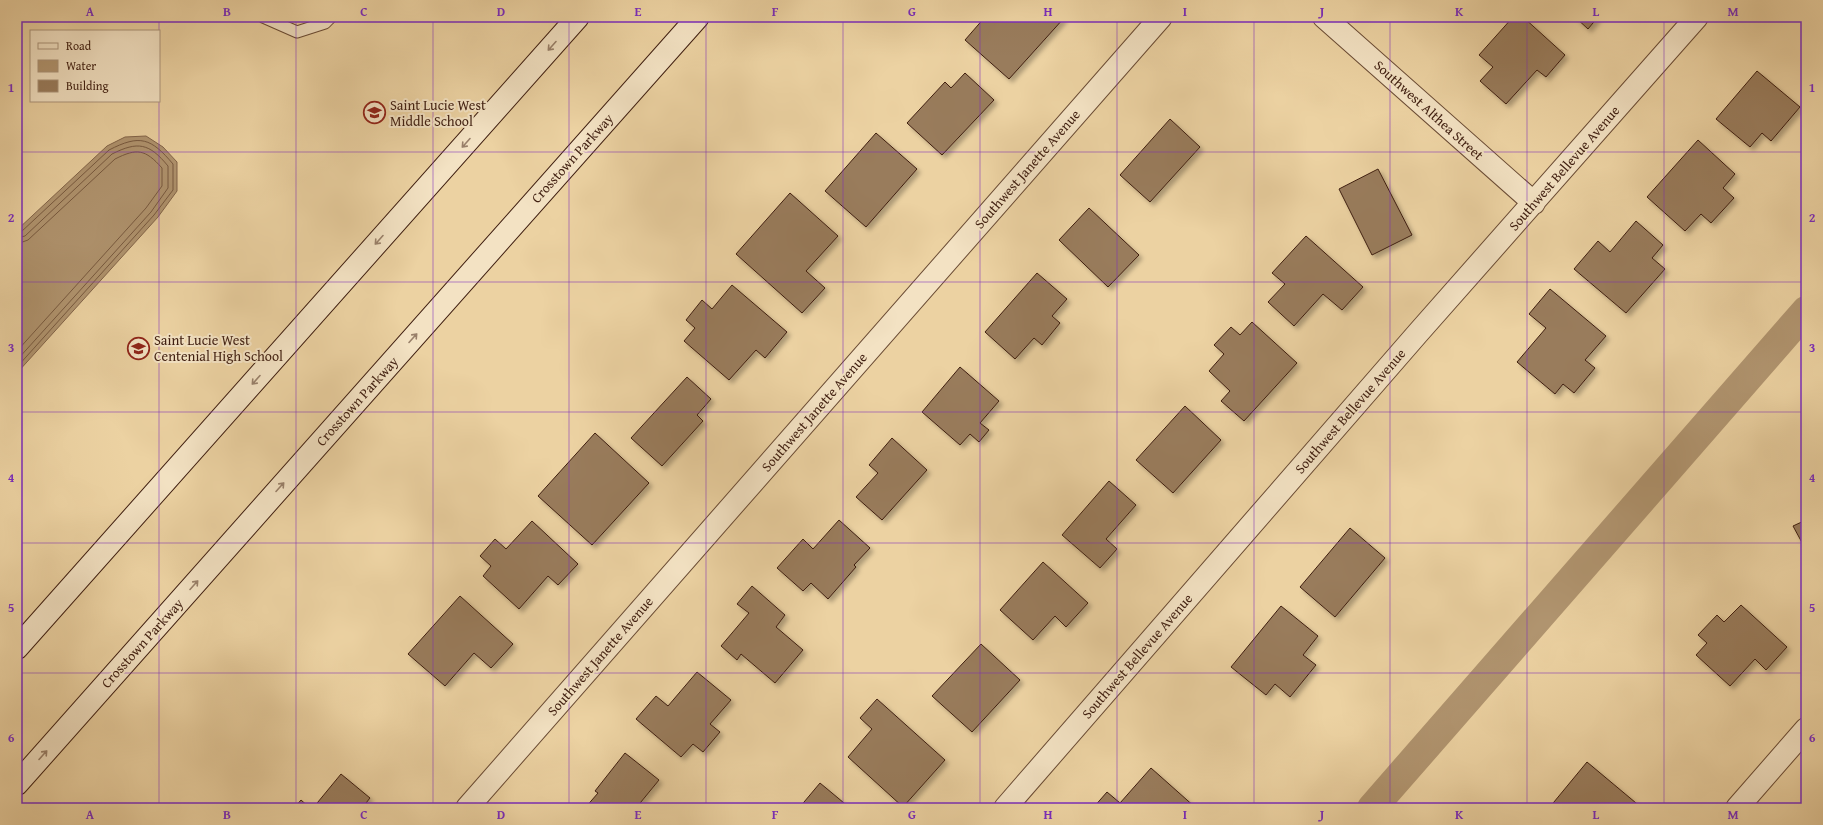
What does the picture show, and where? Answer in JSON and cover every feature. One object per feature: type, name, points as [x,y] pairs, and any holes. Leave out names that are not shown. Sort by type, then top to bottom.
[{"type":"street","points":[[17,648],[578,17]]},
{"type":"street","name":"Crosstown Parkway","points":[[17,784],[698,17]]},
{"type":"street","name":"Southwest Janette Avenue","points":[[467,808],[1161,17]]},
{"type":"street","name":"Southwest Althea Street","points":[[1324,17],[1534,203]]},
{"type":"street","name":"Southwest Bellevue Avenue","points":[[1005,808],[1407,345],[1697,17]]},
{"type":"street","points":[[1737,808],[1806,729]]},
{"type":"lane","points":[[263,17],[297,32],[325,23],[331,17]]},
{"type":"water","points":[[146,136],[163,147],[177,162],[177,191],[158,217],[17,373],[17,230],[107,146],[125,137]]},
{"type":"building","points":[[985,17],[1064,18],[1009,79],[965,40]]},
{"type":"building","points":[[1513,17],[1523,17],[1565,55],[1546,77],[1537,70],[1506,104],[1480,81],[1493,67],[1479,55]]},
{"type":"building","points":[[1575,17],[1598,17],[1588,29]]},
{"type":"building","points":[[1757,71],[1800,107],[1771,141],[1762,133],[1750,147],[1716,119]]},
{"type":"building","points":[[965,73],[994,100],[942,155],[907,123],[945,82],[951,88]]},
{"type":"building","points":[[1170,119],[1200,147],[1150,202],[1120,175]]},
{"type":"building","points":[[876,133],[917,169],[866,227],[825,191]]},
{"type":"building","points":[[1698,140],[1735,174],[1723,188],[1734,198],[1711,223],[1701,214],[1685,231],[1647,197]]},
{"type":"building","points":[[1378,169],[1412,235],[1372,255],[1339,189]]},
{"type":"building","points":[[790,193],[838,236],[806,271],[825,288],[802,313],[736,254]]},
{"type":"building","points":[[1089,208],[1139,255],[1108,287],[1059,240]]},
{"type":"building","points":[[1636,221],[1663,245],[1652,258],[1665,269],[1626,313],[1574,269],[1598,241],[1610,252]]},
{"type":"building","points":[[1306,236],[1363,287],[1342,310],[1323,294],[1294,326],[1268,302],[1285,284],[1272,273]]},
{"type":"building","points":[[1037,273],[1067,299],[1052,316],[1060,323],[1042,345],[1034,338],[1015,359],[985,332]]},
{"type":"building","points":[[732,285],[787,332],[765,358],[756,350],[729,380],[684,341],[695,328],[686,320],[702,300],[712,309]]},
{"type":"building","points":[[1550,289],[1606,336],[1585,360],[1595,368],[1574,393],[1563,384],[1555,394],[1517,362],[1546,328],[1529,314]]},
{"type":"building","points":[[1252,322],[1297,363],[1244,421],[1221,401],[1230,391],[1209,371],[1224,354],[1214,345],[1231,327],[1240,335]]},
{"type":"building","points":[[960,367],[999,401],[980,423],[989,430],[979,442],[970,434],[960,445],[922,412]]},
{"type":"building","points":[[687,377],[711,399],[697,415],[703,421],[662,466],[631,438]]},
{"type":"building","points":[[1185,406],[1221,440],[1173,493],[1136,460]]},
{"type":"building","points":[[595,433],[649,483],[592,545],[538,496]]},
{"type":"building","points":[[892,438],[927,470],[882,520],[856,497],[878,473],[869,465]]},
{"type":"building","points":[[1109,481],[1136,505],[1106,539],[1117,549],[1100,568],[1062,535]]},
{"type":"building","points":[[839,520],[870,548],[854,565],[856,567],[828,599],[811,583],[803,591],[777,568],[803,539],[813,549]]},
{"type":"building","points":[[1806,520],[1806,550],[1793,526]]},
{"type":"building","points":[[532,521],[578,564],[558,585],[548,576],[519,609],[483,576],[491,566],[480,556],[495,539],[506,549]]},
{"type":"building","points":[[1350,528],[1385,558],[1335,617],[1300,587]]},
{"type":"building","points":[[1043,562],[1088,603],[1066,627],[1055,616],[1033,640],[1000,610]]},
{"type":"building","points":[[752,586],[785,615],[776,627],[803,650],[775,683],[741,654],[737,660],[721,646],[749,613],[737,604]]},
{"type":"building","points":[[460,596],[513,644],[491,668],[474,653],[445,686],[408,654]]},
{"type":"building","points":[[1741,605],[1787,647],[1766,670],[1755,659],[1730,686],[1696,655],[1707,643],[1698,635],[1717,615],[1724,622]]},
{"type":"building","points":[[1281,606],[1318,636],[1303,655],[1316,665],[1290,697],[1275,684],[1266,695],[1231,667]]},
{"type":"building","points":[[981,644],[1020,680],[972,732],[932,696]]},
{"type":"building","points":[[697,672],[731,700],[710,724],[720,732],[703,752],[693,744],[681,757],[636,719],[656,696],[668,706]]},
{"type":"building","points":[[877,699],[945,760],[903,807],[848,757],[872,729],[860,718]]},
{"type":"building","points":[[625,753],[659,780],[636,808],[585,808],[598,793],[595,791]]},
{"type":"building","points":[[1587,762],[1642,808],[1549,808]]},
{"type":"building","points":[[1151,768],[1196,808],[1093,808],[1107,792],[1120,803]]},
{"type":"building","points":[[341,774],[370,798],[362,808],[313,808]]},
{"type":"building","points":[[820,783],[850,808],[799,808]]},
{"type":"building","points":[[301,800],[310,808],[294,808]]},
{"type":"waterway","points":[[1372,808],[1806,311]]},
{"type":"place","name":"Saint Lucie West Middle School","points":[[374,113]]},
{"type":"place","name":"Saint Lucie West Centenial High School","points":[[139,348]]}]
